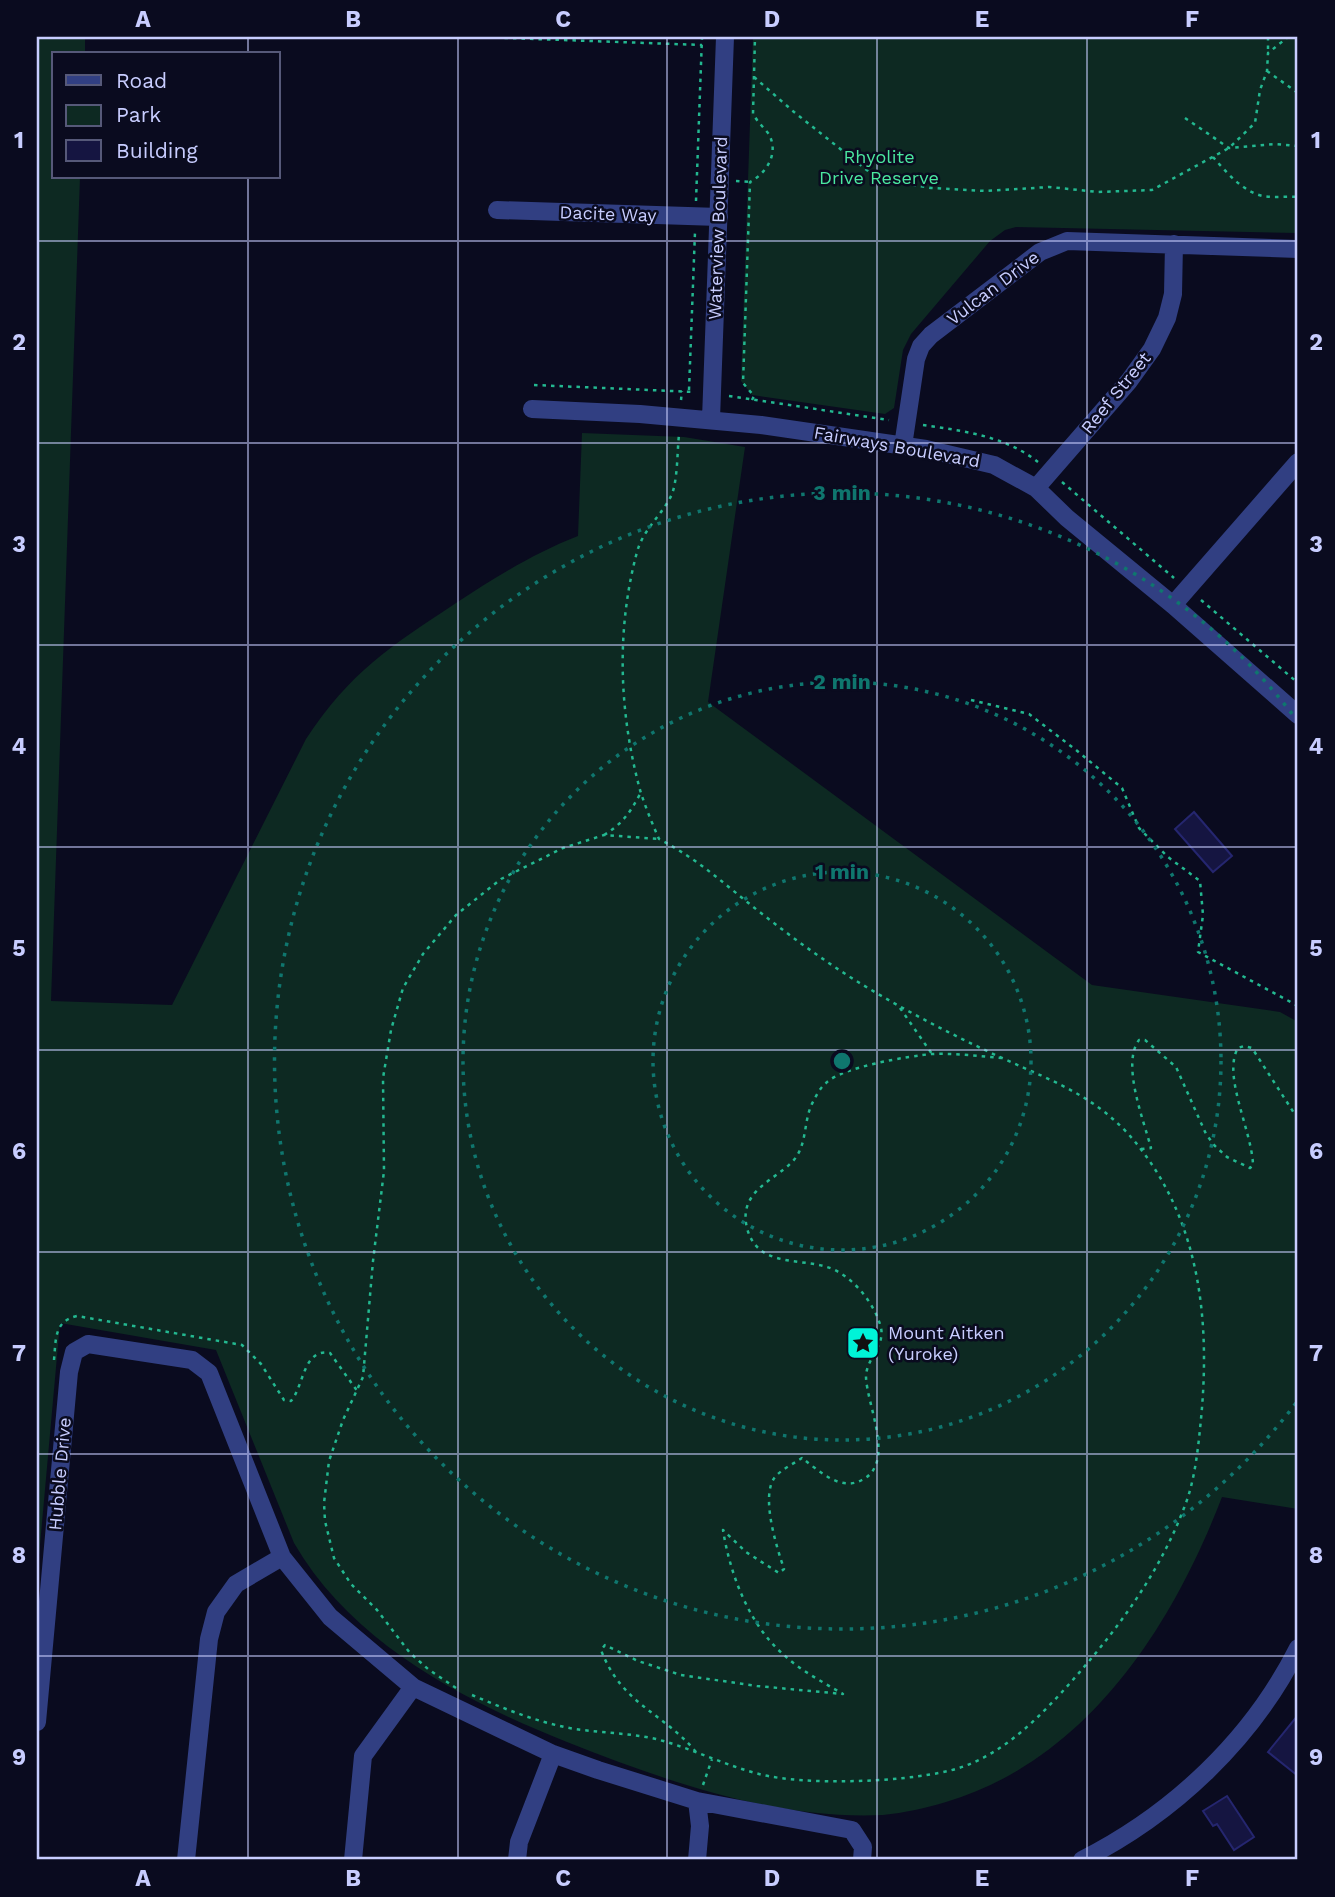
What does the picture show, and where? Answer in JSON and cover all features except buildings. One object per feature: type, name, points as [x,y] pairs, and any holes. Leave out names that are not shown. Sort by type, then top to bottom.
[{"type":"street","name":"Waterview Boulevard","points":[[711,419],[725,37]]},
{"type":"street","name":"Dacite Way","points":[[497,210],[719,217]]},
{"type":"street","name":"Vulcan Drive","points":[[903,446],[916,359],[921,346],[931,335],[1040,252],[1067,241],[1298,249]]},
{"type":"street","name":"Reef Street","points":[[1036,488],[1129,380],[1152,349],[1167,318],[1173,294],[1174,244]]},
{"type":"street","name":"Fairways Boulevard","points":[[532,409],[711,419],[903,446],[985,462],[1014,474],[1036,488],[1067,518],[1173,605],[1298,715]]},
{"type":"street","points":[[1173,605],[1298,462]]},
{"type":"street","name":"Hubble Drive","points":[[37,1722],[69,1372],[74,1352],[88,1344],[192,1360],[209,1373],[282,1557]]},
{"type":"street","points":[[186,1860],[209,1639],[216,1612],[236,1584],[282,1557],[330,1617],[413,1687],[553,1754],[598,1770],[697,1801],[852,1830],[863,1854]]},
{"type":"street","points":[[1082,1860],[1111,1846],[1201,1777],[1233,1744],[1264,1705],[1298,1648]]},
{"type":"street","points":[[353,1860],[363,1756],[413,1687]]},
{"type":"street","points":[[517,1860],[519,1842],[553,1754]]},
{"type":"street","points":[[697,1801],[700,1826],[697,1860]]},
{"type":"path","points":[[479,37],[702,45]]},
{"type":"path","points":[[752,400],[754,396],[743,383],[750,182],[761,177],[772,157],[772,142],[753,114],[755,37]]},
{"type":"path","points":[[754,76],[794,113],[878,178],[931,188],[986,191],[1048,187],[1098,192],[1152,190],[1229,148],[1255,123],[1260,90],[1267,71],[1268,37]]},
{"type":"path","points":[[1268,53],[1288,37]]},
{"type":"path","points":[[1267,71],[1298,93]]},
{"type":"path","points":[[1185,118],[1229,148],[1298,146]]},
{"type":"path","points":[[1213,157],[1228,175],[1262,195],[1298,197]]},
{"type":"path","points":[[534,385],[712,393]]},
{"type":"path","points":[[659,839],[640,792],[627,727],[622,660],[625,614],[637,550],[647,529],[673,495],[678,439]]},
{"type":"path","points":[[971,700],[1030,714],[1122,788],[1139,828],[1168,857],[1200,881],[1203,915],[1198,952],[1298,1006]]},
{"type":"path","points":[[604,835],[659,839],[689,855],[806,947],[899,1005],[1003,1058],[1074,1090],[1100,1107],[1141,1149],[1175,1204],[1192,1250],[1202,1310],[1204,1382],[1198,1443],[1185,1508],[1152,1574],[1107,1641],[1052,1703],[1001,1747],[976,1762],[951,1770],[915,1776],[810,1780],[779,1778],[757,1774],[655,1739],[565,1727],[509,1710],[443,1681],[410,1653],[346,1577],[334,1558],[324,1503],[329,1461],[343,1420],[363,1377],[384,1171],[384,1062],[403,988],[438,933],[456,915],[491,887],[537,859],[604,835],[618,827],[629,816],[640,792]]},
{"type":"path","points":[[899,1005],[932,1054]]},
{"type":"path","points":[[1141,1149],[1151,1148],[1137,1096],[1132,1063],[1139,1040],[1145,1040],[1176,1067],[1206,1134],[1227,1157],[1244,1167],[1250,1168],[1253,1165],[1253,1157],[1250,1135],[1234,1082],[1232,1065],[1238,1048],[1251,1048],[1294,1113],[1298,1110]]},
{"type":"path","points":[[696,1752],[686,1739],[643,1708],[623,1688],[611,1672],[601,1650],[605,1645],[662,1670],[705,1680],[843,1694],[783,1655],[767,1636],[745,1601],[732,1570],[723,1530],[746,1552],[779,1573],[784,1569],[774,1538],[769,1486],[774,1478],[802,1458],[830,1478],[843,1483],[857,1483],[873,1471],[879,1446],[867,1393],[866,1373],[869,1360],[880,1343],[882,1331],[876,1314],[866,1298],[844,1275],[828,1267],[784,1261],[764,1252],[749,1234],[746,1218],[748,1209],[760,1187],[791,1164],[798,1155],[805,1140],[809,1108],[828,1081],[871,1064],[932,1054],[1003,1058]]},
{"type":"path","points":[[1298,1074],[1298,1086]]},
{"type":"path","points":[[53,1371],[57,1329],[68,1318],[78,1316],[242,1345],[261,1364],[284,1400],[291,1401],[294,1397],[310,1360],[316,1354],[330,1353],[358,1392]]},
{"type":"path","points":[[697,1801],[712,1759]]},
{"type":"green space","points":[[37,37],[85,37],[85,52],[52,52],[52,178],[80,178],[51,1001],[172,1005],[306,739],[339,696],[373,662],[433,618],[516,566],[578,536],[582,433],[684,437],[745,447],[708,702],[1092,985],[1280,1012],[1298,1022],[1298,1509],[1222,1497],[1178,1594],[1150,1640],[1118,1682],[1082,1721],[1042,1755],[996,1782],[946,1802],[883,1815],[802,1811],[721,1795],[682,1784],[605,1757],[528,1725],[450,1687],[413,1664],[378,1639],[346,1610],[318,1579],[294,1543],[216,1350],[60,1323],[37,1578]]},
{"type":"green space","name":"Rhyolite Drive Reserve","points":[[753,37],[1298,37],[1298,233],[1016,227],[1005,230],[990,241],[911,334],[903,350],[894,408],[885,414],[752,395],[741,381]]},
{"type":"place","name":"Mount Aitken (Yuroke)","points":[[863,1343]]}]
